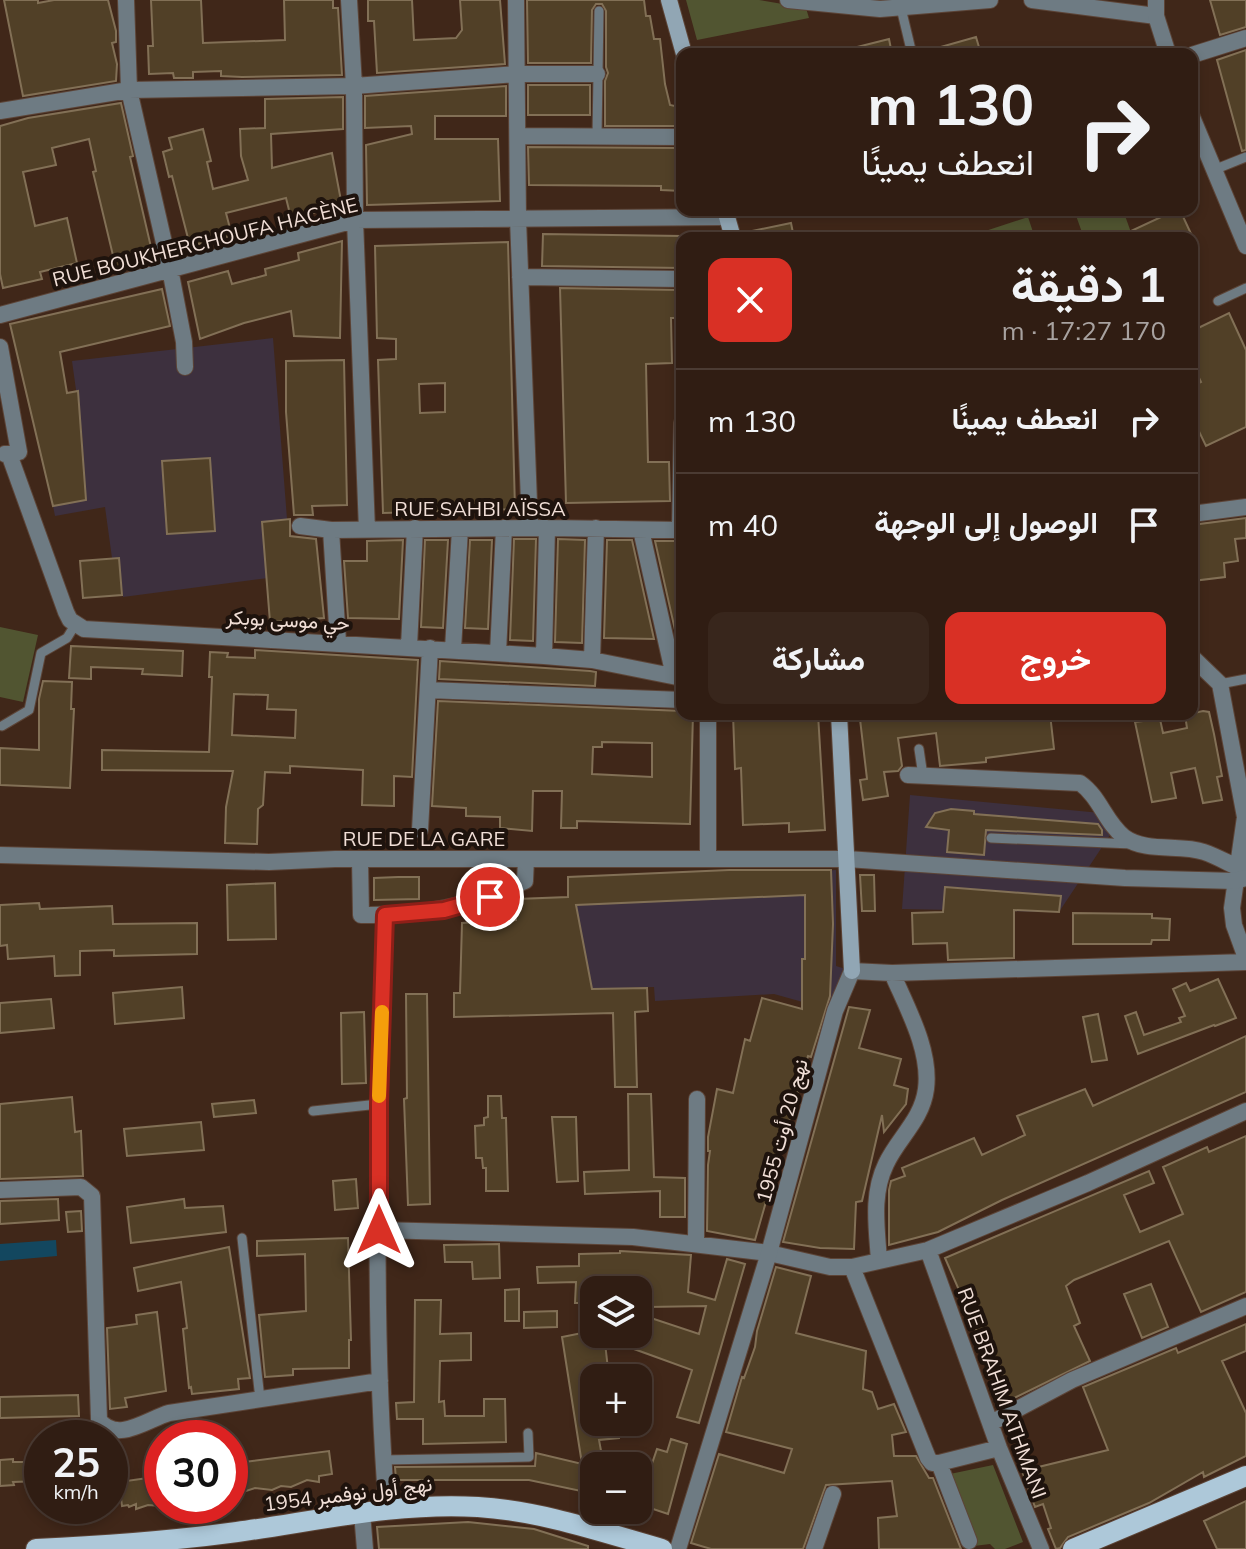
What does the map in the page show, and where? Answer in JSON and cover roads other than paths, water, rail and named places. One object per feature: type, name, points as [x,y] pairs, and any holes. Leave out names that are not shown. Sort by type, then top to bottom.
[{"type":"main road","points":[[669,0],[682,48]]},
{"type":"main road","name":"نهج 20 أوت 1955","points":[[839,720],[852,971]]},
{"type":"main road","points":[[1073,1549],[1246,1476]]},
{"type":"main road","name":"نهج أول نوفمبر 1954","points":[[36,1549],[179,1539],[429,1506],[532,1513],[615,1543],[662,1549]]},
{"type":"street","points":[[126,0],[129,90],[170,269],[184,342],[185,367]]},
{"type":"street","points":[[349,0],[367,530]]},
{"type":"street","points":[[516,0],[518,219],[530,528]]},
{"type":"street","points":[[788,0],[880,9],[990,0]]},
{"type":"street","points":[[1032,0],[1156,8],[1166,48]]},
{"type":"street","points":[[1198,53],[1246,38]]},
{"type":"street","points":[[0,111],[129,90],[354,86],[517,74],[597,74]]},
{"type":"street","points":[[1198,130],[1241,216],[1246,246]]},
{"type":"street","points":[[518,136],[676,137]]},
{"type":"street","name":"RUE BOUKHERCHOUFA HACÈNE","points":[[0,315],[355,220],[676,215]]},
{"type":"street","points":[[520,277],[676,279]]},
{"type":"street","points":[[0,347],[9,454],[66,612],[75,625]]},
{"type":"street","points":[[1198,513],[1246,507]]},
{"type":"street","name":"RUE SAHBI AÏSSA","points":[[300,526],[331,530],[676,530]]},
{"type":"street","points":[[409,646],[415,528]]},
{"type":"street","points":[[498,653],[504,528]]},
{"type":"street","points":[[544,656],[547,528]]},
{"type":"street","points":[[592,660],[596,528]]},
{"type":"street","points":[[453,649],[460,529]]},
{"type":"street","points":[[331,530],[338,642]]},
{"type":"street","points":[[641,530],[676,669]]},
{"type":"street","name":"حي موسى بوبكر","points":[[75,625],[93,631],[409,646],[592,660],[676,677]]},
{"type":"street","points":[[420,830],[430,648]]},
{"type":"street","points":[[852,971],[892,973],[1246,960],[1234,925],[1232,908],[1240,876],[1245,817],[1220,684],[1198,663]]},
{"type":"street","points":[[428,690],[676,700]]},
{"type":"street","points":[[708,720],[708,859]]},
{"type":"street","points":[[915,776],[1080,783],[1092,791],[1124,837],[1141,845],[1204,852],[1240,876]]},
{"type":"street","name":"RUE DE LA GARE","points":[[0,855],[269,862],[360,859],[847,859],[1125,878],[1240,876]]},
{"type":"street","points":[[360,859],[361,915],[444,910],[490,897],[525,881],[526,859]]},
{"type":"street","points":[[385,915],[379,1230],[380,1381],[387,1510]]},
{"type":"street","name":"نهج 20 أوت 1955","points":[[678,1549],[769,1253],[835,1011],[852,971]]},
{"type":"street","points":[[879,1261],[875,1205],[879,1182],[886,1162],[923,1105],[926,1086],[920,1043],[892,973]]},
{"type":"street","points":[[696,1244],[697,1099]]},
{"type":"street","points":[[379,1230],[633,1237],[769,1253],[830,1267],[852,1267],[928,1250],[1088,1183],[1246,1111]]},
{"type":"street","points":[[0,1190],[81,1187],[92,1196],[99,1420],[102,1425],[114,1431],[143,1425],[169,1413],[380,1381]]},
{"type":"street","name":"RUE BRAHIM ATHMANI","points":[[928,1250],[999,1448],[1041,1549]]},
{"type":"street","points":[[852,1267],[932,1463],[999,1448]]},
{"type":"street","points":[[991,1423],[1072,1380],[1246,1306]]},
{"type":"street","points":[[939,1463],[969,1541]]},
{"type":"street","points":[[814,1549],[833,1494]]},
{"type":"street","points":[[362,1513],[365,1549]]},
{"type":"lane","points":[[901,8],[911,48]]},
{"type":"lane","points":[[597,136],[599,11]]},
{"type":"lane","points":[[1216,169],[1246,157]]},
{"type":"lane","points":[[1218,301],[1246,288]]},
{"type":"lane","points":[[2,726],[29,710],[41,653],[67,638],[75,625]]},
{"type":"lane","points":[[1220,684],[1246,679]]},
{"type":"lane","points":[[915,776],[919,749]]},
{"type":"lane","points":[[991,838],[1141,845]]},
{"type":"lane","points":[[313,1111],[379,1104]]},
{"type":"lane","points":[[242,1238],[260,1399]]},
{"type":"lane","points":[[383,1460],[529,1457],[528,1433]]},
{"type":"water","points":[[56,1240],[57,1256],[0,1261],[0,1244]]}]
